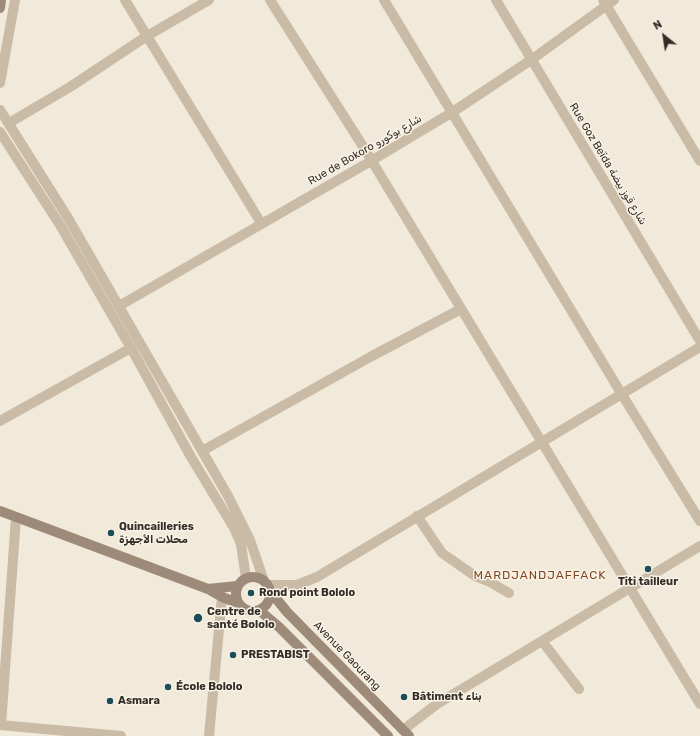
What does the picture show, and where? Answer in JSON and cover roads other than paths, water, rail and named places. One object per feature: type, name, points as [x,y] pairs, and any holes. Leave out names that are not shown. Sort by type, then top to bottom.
[{"type":"main road","points":[[0,8],[1,0]]},
{"type":"main road","points":[[0,511],[208,589],[222,597],[238,603],[248,610],[259,610],[279,627],[388,736]]},
{"type":"main road","points":[[208,589],[237,586],[246,578],[253,576],[267,586],[268,602],[259,610]]},
{"type":"main road","points":[[237,586],[236,592],[238,603]]},
{"type":"main road","name":"Avenue Gaourang","points":[[267,586],[287,612],[406,733]]},
{"type":"street","points":[[0,83],[15,0]]},
{"type":"street","points":[[125,0],[261,223]]},
{"type":"street","points":[[9,123],[70,87],[147,36],[209,0]]},
{"type":"street","points":[[270,0],[371,161],[700,704]]},
{"type":"street","points":[[384,0],[451,113],[700,521]]},
{"type":"street","name":"Rue Goz Beïda شارع قوز بيضة","points":[[496,0],[700,341]]},
{"type":"street","points":[[607,2],[700,161]]},
{"type":"street","name":"Rue de Bokoro شارع بوكورو","points":[[119,306],[371,161],[451,113],[531,60],[607,2]]},
{"type":"street","points":[[0,110],[68,218],[243,524],[258,559],[267,586],[297,585],[317,577],[621,393],[700,347]]},
{"type":"street","points":[[0,132],[60,225],[131,348],[191,457],[234,528],[241,544],[246,578]]},
{"type":"street","points":[[202,451],[372,356],[461,309]]},
{"type":"street","points":[[0,420],[131,348]]},
{"type":"street","points":[[417,516],[442,553],[475,576],[509,593]]},
{"type":"street","points":[[16,518],[0,725],[121,736]]},
{"type":"street","points":[[406,733],[437,704],[700,546]]},
{"type":"street","points":[[209,736],[222,597]]},
{"type":"street","points":[[542,640],[579,689]]},
{"type":"place","name":"Quincailleries محلات الأجهزة","points":[[111,533]]},
{"type":"place","name":"Titi tailleur","points":[[648,569]]},
{"type":"place","name":"Rond point Bololo","points":[[251,593]]},
{"type":"place","name":"Centre de santé Bololo","points":[[198,618]]},
{"type":"place","name":"PRESTABIST","points":[[233,655]]},
{"type":"place","name":"École Bololo","points":[[168,687]]},
{"type":"place","name":"Bâtiment بناء","points":[[404,697]]},
{"type":"place","name":"Asmara","points":[[110,701]]},
{"type":"district","name":"MARDJANDJAFFACK","points":[[540,576]]}]
